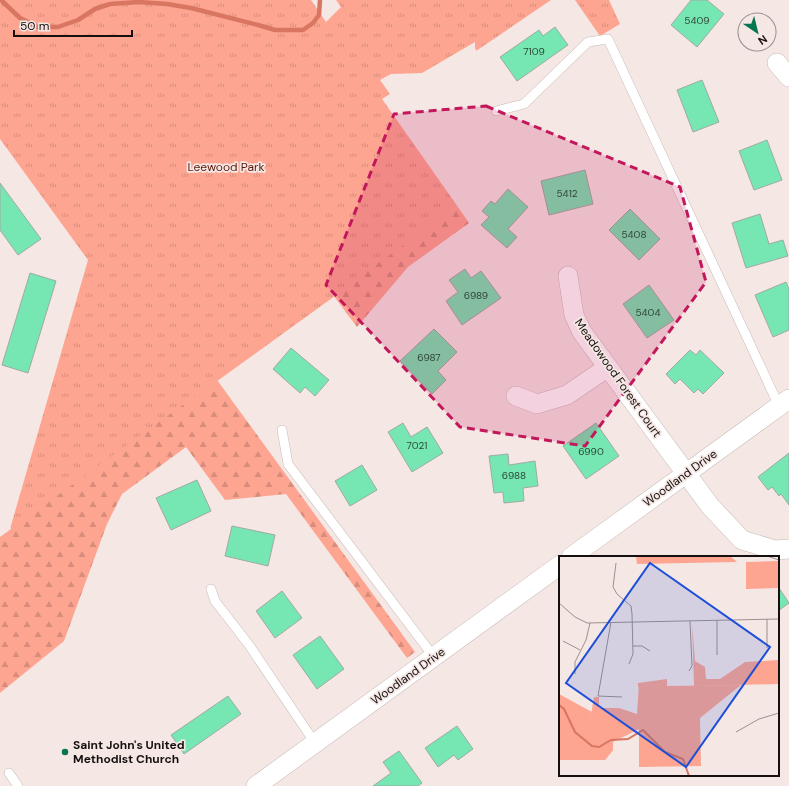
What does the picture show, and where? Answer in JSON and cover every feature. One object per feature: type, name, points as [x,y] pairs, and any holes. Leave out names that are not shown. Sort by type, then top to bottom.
[{"type":"street","name":"Meadowood Forest Court","points":[[568,276],[574,315],[582,332],[710,506],[742,540],[775,550],[789,549]]},
{"type":"street","points":[[516,396],[537,404],[568,395],[608,367]]},
{"type":"street","name":"Woodland Drive","points":[[572,556],[784,402]]},
{"type":"street","name":"Woodland Drive","points":[[256,786],[559,566]]},
{"type":"lane","points":[[496,111],[524,104],[588,42],[608,39],[784,402]]},
{"type":"lane","points":[[282,430],[288,464],[434,657]]},
{"type":"lane","points":[[211,588],[215,602],[249,645],[315,743]]},
{"type":"lane","points":[[9,773],[18,786]]},
{"type":"highlighted area","points":[[486,106],[680,187],[706,282],[585,446],[460,427],[326,285],[394,114]]},
{"type":"green space","name":"Leewood Park","points":[[4,0],[311,0],[326,22],[341,7],[336,0],[551,0],[476,51],[475,42],[422,73],[391,74],[380,80],[390,94],[382,99],[458,207],[11,530],[11,527],[10,529],[88,260],[0,139],[0,3]]},
{"type":"green space","points":[[575,0],[609,0],[620,24],[600,36]]},
{"type":"green space","points":[[458,207],[469,223],[408,267],[357,327],[333,295]]},
{"type":"green space","points":[[217,380],[415,652],[407,658],[286,494],[225,500],[186,447],[122,494],[107,524],[64,641],[0,693],[0,537]]},
{"type":"building","points":[[691,0],[707,0],[724,14],[697,47],[671,25]]},
{"type":"building","points":[[555,27],[568,45],[517,81],[500,57],[539,30],[543,36]]},
{"type":"building","points":[[702,80],[719,122],[693,132],[677,90]]},
{"type":"building","points":[[767,140],[782,180],[754,190],[739,151]]},
{"type":"building","points":[[585,170],[593,204],[549,215],[541,181]]},
{"type":"building","points":[[0,183],[41,239],[18,255],[0,230]]},
{"type":"building","points":[[508,189],[528,207],[508,229],[517,237],[507,248],[481,225],[489,217],[482,211],[491,201],[495,204]]},
{"type":"building","points":[[630,209],[660,239],[639,260],[609,230]]},
{"type":"building","points":[[760,214],[769,244],[783,240],[788,256],[746,268],[732,223]]},
{"type":"building","points":[[465,269],[471,278],[481,271],[501,298],[462,325],[446,301],[458,292],[449,280]]},
{"type":"building","points":[[30,273],[56,281],[28,373],[2,365]]},
{"type":"building","points":[[786,282],[789,289],[789,330],[773,337],[755,295]]},
{"type":"building","points":[[649,285],[674,320],[647,338],[623,304]]},
{"type":"building","points":[[434,329],[457,352],[438,371],[446,380],[432,394],[400,361]]},
{"type":"building","points":[[291,348],[329,380],[315,396],[305,387],[300,393],[273,369]]},
{"type":"building","points":[[690,350],[696,355],[700,350],[724,373],[703,394],[698,389],[694,393],[680,379],[675,384],[666,374]]},
{"type":"building","points":[[403,423],[411,437],[427,427],[443,453],[412,472],[388,432]]},
{"type":"building","points":[[596,423],[619,456],[586,479],[563,446]]},
{"type":"building","points":[[789,453],[789,505],[781,494],[779,496],[772,487],[768,490],[758,477]]},
{"type":"building","points":[[508,454],[509,465],[535,461],[538,486],[523,488],[524,501],[504,503],[503,492],[494,493],[489,456]]},
{"type":"building","points":[[362,465],[377,490],[350,506],[335,481]]},
{"type":"building","points":[[197,480],[211,511],[171,530],[156,498]]},
{"type":"building","points":[[232,526],[275,535],[268,566],[225,556]]},
{"type":"building","points":[[779,588],[789,603],[779,610]]},
{"type":"building","points":[[282,591],[302,618],[275,638],[256,611]]},
{"type":"building","points":[[320,636],[344,669],[317,689],[293,655]]},
{"type":"building","points":[[228,696],[241,714],[184,754],[171,735]]},
{"type":"building","points":[[457,726],[473,749],[458,760],[454,755],[438,767],[425,748]]},
{"type":"building","points":[[399,751],[422,783],[418,786],[373,786],[391,773],[383,762]]},
{"type":"waterway","points":[[1,0],[20,18],[38,27],[58,27],[78,20],[95,9],[110,4],[139,2],[167,4],[191,8],[275,30],[303,30],[313,23],[319,15],[320,0]]},
{"type":"place","name":"Saint John's United Methodist Church","points":[[65,752]]}]
